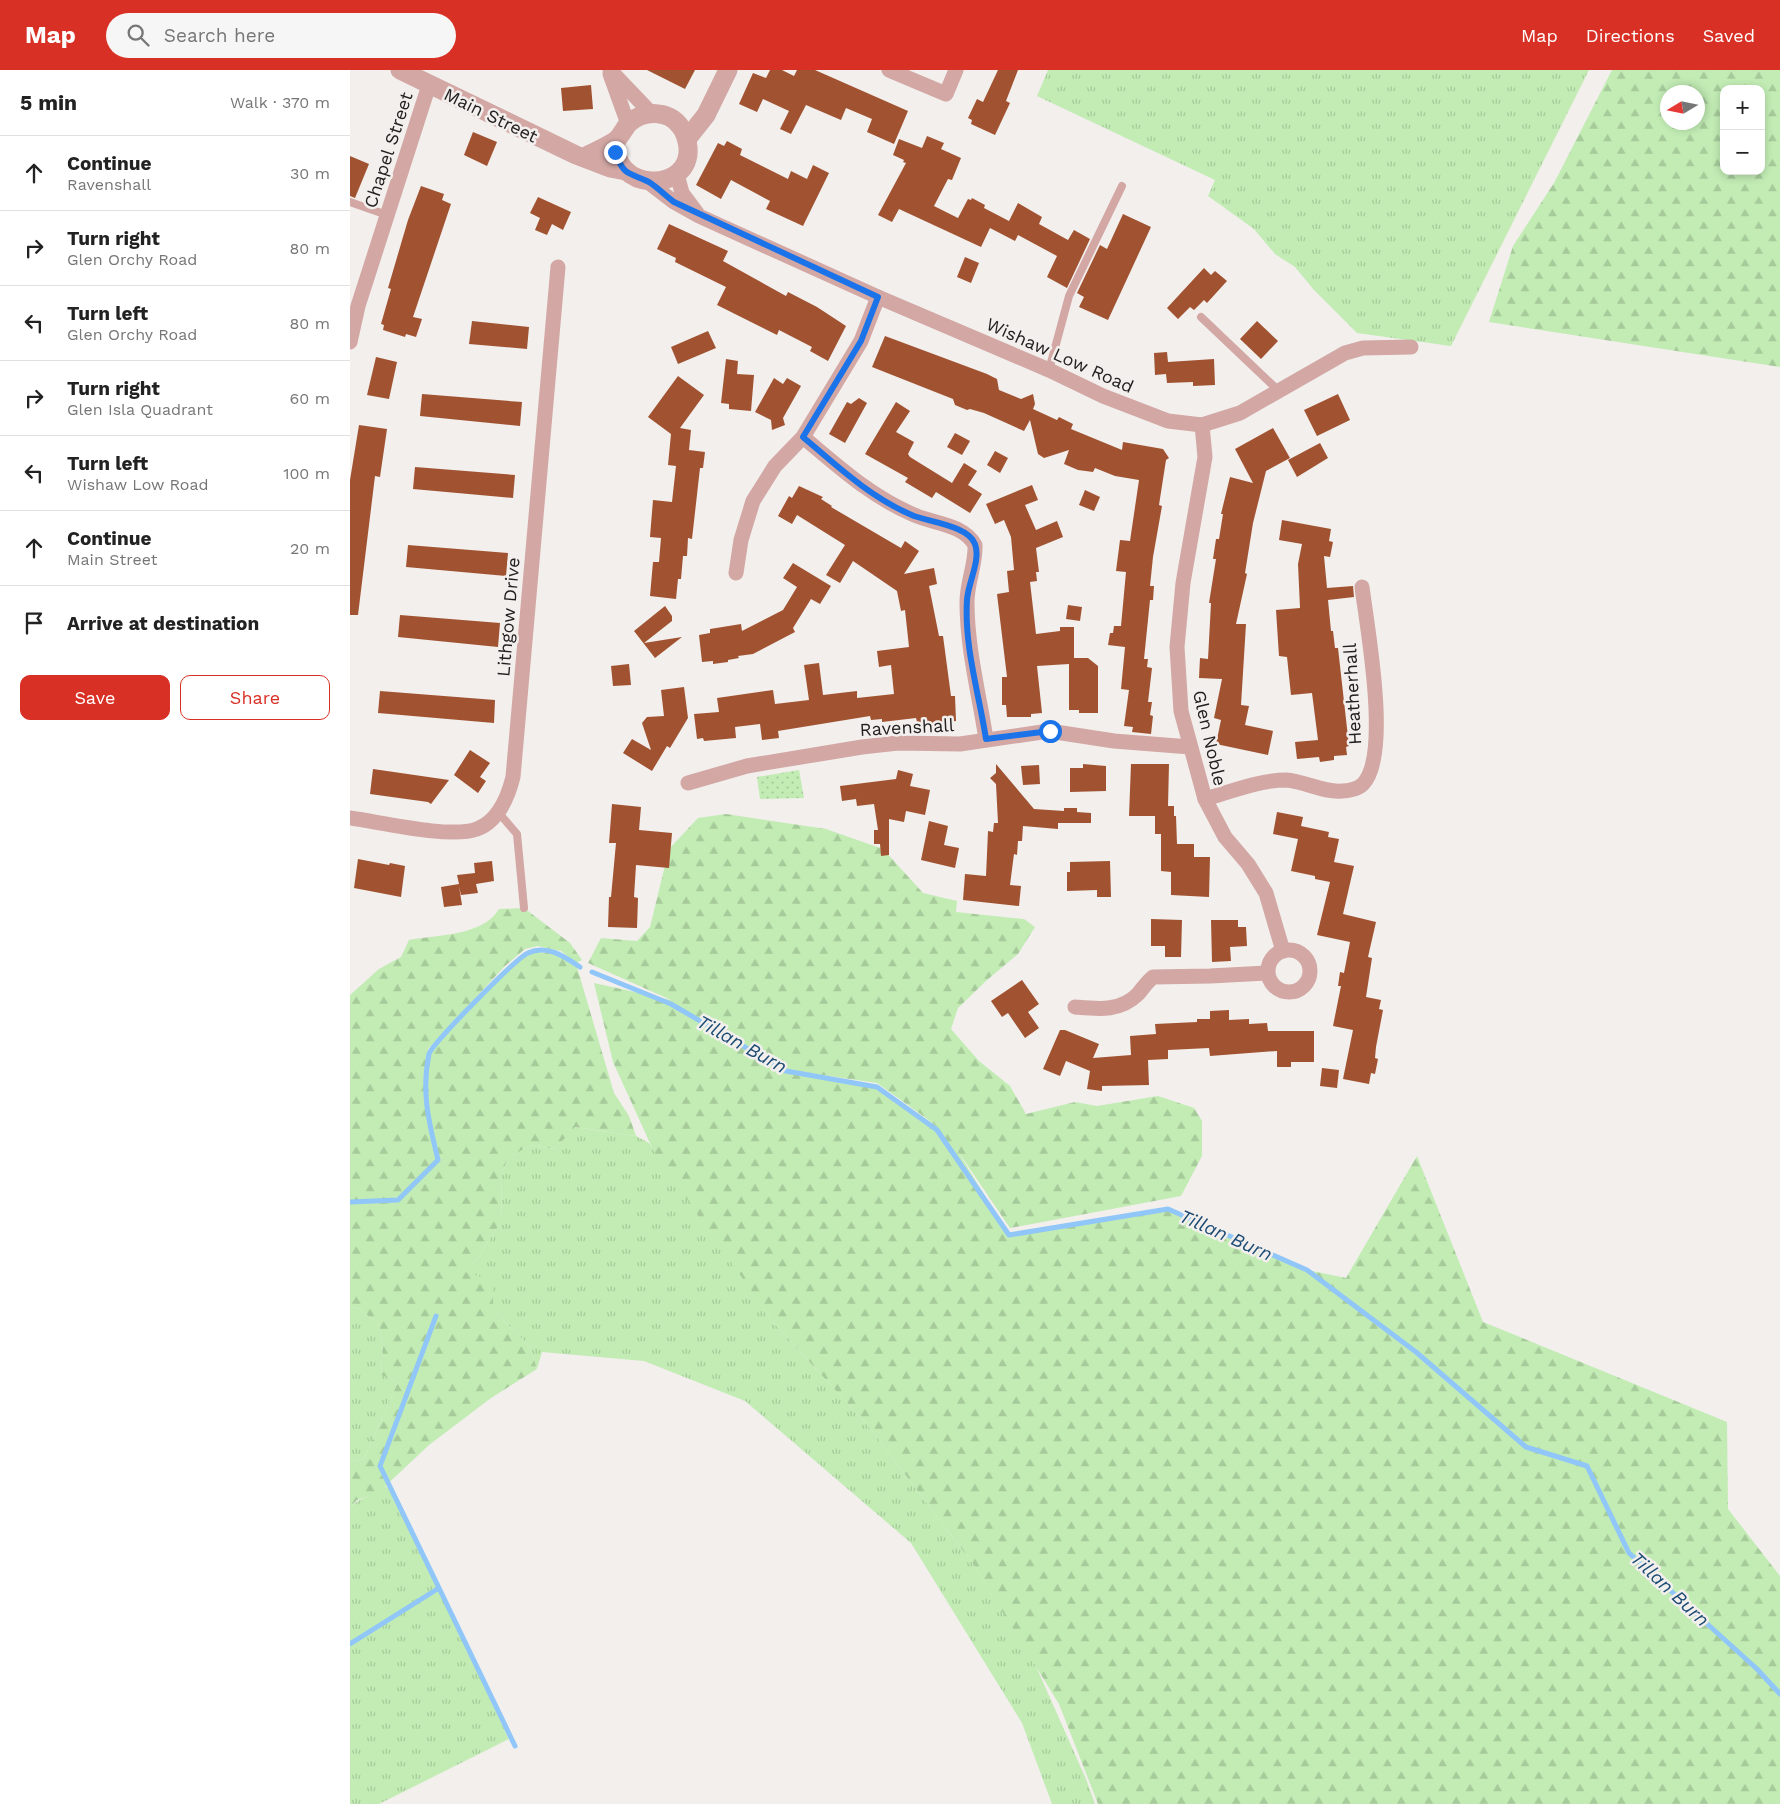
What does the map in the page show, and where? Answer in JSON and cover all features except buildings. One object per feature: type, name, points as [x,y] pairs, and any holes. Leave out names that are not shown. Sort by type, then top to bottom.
[{"type":"street","name":"Main Street","points":[[400,70],[543,140],[610,168],[626,171],[636,178],[648,182]]},
{"type":"street","points":[[610,70],[651,113]]},
{"type":"street","points":[[610,70],[628,124]]},
{"type":"street","points":[[687,139],[706,115],[728,70]]},
{"type":"street","points":[[889,70],[946,94],[956,70]]},
{"type":"street","name":"Chapel Street","points":[[350,342],[358,306],[429,85]]},
{"type":"street","points":[[584,157],[616,140],[628,124],[638,117],[651,113],[672,118],[706,115]]},
{"type":"street","points":[[648,182],[660,182],[677,174],[687,158],[687,139],[681,127],[672,118]]},
{"type":"street","points":[[616,140],[615,152],[626,171]]},
{"type":"street","name":"Wishaw Low Road","points":[[677,174],[682,193],[699,216]]},
{"type":"street","name":"Wishaw Low Road","points":[[648,182],[674,202],[699,216],[878,297],[1049,370],[1103,396],[1168,421],[1202,425],[1240,413],[1346,354],[1363,348],[1411,347]]},
{"type":"street","name":"Lithgow Drive","points":[[350,818],[454,832],[477,828],[498,812],[509,794],[513,777],[558,267]]},
{"type":"street","points":[[736,573],[741,540],[753,501],[775,466],[803,437],[861,341],[878,297]]},
{"type":"street","name":"Glen Noble","points":[[1202,425],[1205,457],[1182,583],[1177,647],[1182,711],[1205,799],[1225,836],[1248,864],[1266,893],[1283,951]]},
{"type":"street","points":[[803,437],[865,489],[915,516],[963,531],[975,545],[976,556],[967,599],[968,630],[986,739]]},
{"type":"street","name":"Heatherhall","points":[[1205,799],[1247,787],[1286,780],[1340,792],[1353,790],[1362,785],[1373,764],[1376,735],[1375,695],[1362,586]]},
{"type":"street","name":"Ravenshall","points":[[688,783],[747,766],[862,747],[898,743],[960,744],[1050,731],[1114,741],[1190,747]]},
{"type":"street","points":[[1283,951],[1297,952],[1307,961],[1310,975],[1303,987],[1291,993],[1284,992],[1272,985],[1267,973],[1272,959],[1283,951]]},
{"type":"street","points":[[1075,1008],[1106,1010],[1121,1006],[1137,994],[1153,977],[1267,973]]},
{"type":"lane","points":[[1049,370],[1069,296],[1122,186]]},
{"type":"lane","points":[[350,202],[388,215]]},
{"type":"lane","points":[[1201,317],[1280,392]]},
{"type":"lane","points":[[498,812],[517,834],[524,908]]},
{"type":"green space","points":[[1048,70],[1589,70],[1451,346],[1357,333],[1314,290],[1295,267],[1275,254],[1254,229],[1208,196],[1215,180],[1037,96]]},
{"type":"green space","points":[[1612,70],[1780,70],[1780,367],[1489,322],[1513,246],[1554,183]]},
{"type":"green space","points":[[799,770],[804,798],[760,799],[757,777]]},
{"type":"green space","points":[[726,814],[826,829],[883,849],[923,893],[957,901],[956,912],[1024,919],[1035,927],[1018,954],[958,1008],[951,1029],[979,1061],[1010,1086],[1026,1114],[1075,1102],[1097,1106],[1158,1096],[1194,1108],[1202,1121],[1202,1156],[1181,1196],[1010,1228],[955,1147],[1009,1235],[1168,1209],[1307,1270],[1346,1278],[1417,1156],[1483,1322],[1727,1422],[1728,1509],[1780,1576],[1780,1804],[1098,1804],[1059,1704],[973,1564],[870,1428],[774,1323],[655,1154],[613,1062],[594,983],[671,1000],[588,963],[601,938],[637,941],[650,927],[669,849],[698,818]],"holes":[[[802,1072],[877,1083],[937,1126],[877,1087]]]},
{"type":"green space","points":[[524,908],[570,943],[582,960],[576,963],[561,951],[538,946],[525,949],[505,966],[428,1049],[426,1084],[430,1052],[513,963],[530,952],[559,953],[577,967],[614,1093],[629,1116],[636,1136],[575,1127],[555,1149],[530,1145],[507,1159],[502,1175],[501,1222],[477,1259],[465,1272],[491,1280],[494,1311],[530,1347],[537,1369],[491,1398],[429,1445],[378,1493],[357,1500],[350,1507],[350,1462],[364,1459],[398,1382],[381,1375],[383,1344],[378,1323],[358,1308],[350,1307],[350,1204],[373,1201],[350,1202],[350,995],[379,969],[401,957],[409,940],[459,933],[482,925],[492,918],[499,909]]},
{"type":"green space","points":[[574,1127],[636,1136],[649,1143],[774,1323],[870,1428],[973,1564],[1035,1664],[1086,1779],[1095,1804],[1052,1804],[1022,1723],[911,1543],[745,1401],[644,1361],[542,1352],[537,1369],[530,1347],[494,1311],[491,1297],[464,1272],[477,1259],[501,1222],[502,1175],[507,1159],[530,1145],[555,1149]]},
{"type":"green space","points":[[350,1307],[358,1308],[378,1323],[383,1344],[381,1375],[398,1382],[364,1459],[350,1462]]},
{"type":"green space","points":[[386,1486],[395,1496],[509,1739],[379,1804],[350,1804],[350,1507]]},
{"type":"waterway","name":"Tillan Burn","points":[[350,1202],[398,1200],[438,1160],[427,1107],[426,1081],[429,1054],[475,1002],[507,970],[528,953],[542,950],[549,951],[568,959],[580,967]]},
{"type":"waterway","name":"Tillan Burn","points":[[592,972],[671,1004],[786,1071],[877,1087],[937,1130],[1009,1235],[1168,1209],[1307,1270],[1416,1352],[1526,1447],[1587,1466],[1629,1553],[1757,1669],[1780,1694]]},
{"type":"waterway","points":[[350,1644],[439,1588],[380,1466],[436,1316]]},
{"type":"waterway","points":[[439,1588],[515,1746]]},
{"type":"route","points":[[615,152],[619,163],[626,171],[636,178],[648,182],[674,202],[699,216],[878,297],[861,341],[803,437],[865,489],[890,504],[915,516],[963,531],[970,537],[975,545],[976,556],[967,599],[968,630],[986,739],[1050,731]]}]
